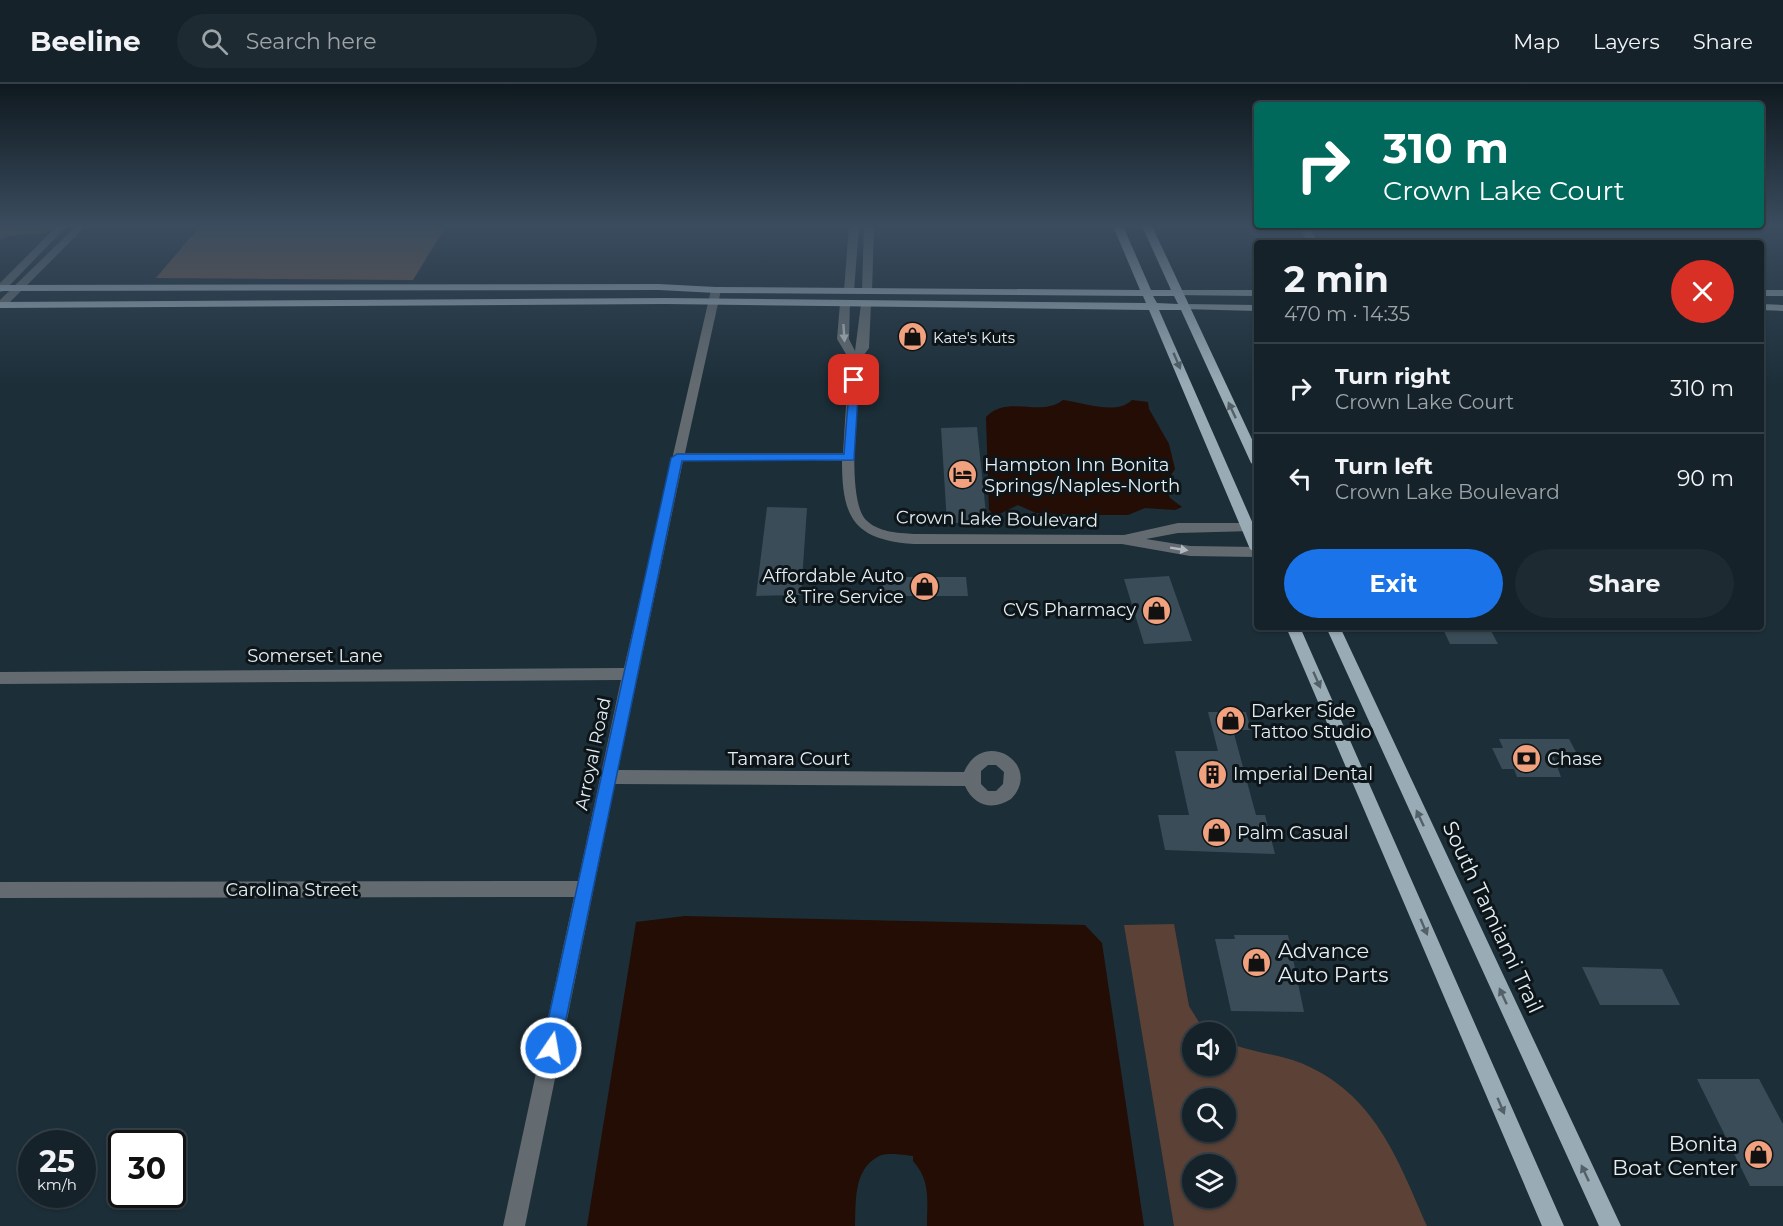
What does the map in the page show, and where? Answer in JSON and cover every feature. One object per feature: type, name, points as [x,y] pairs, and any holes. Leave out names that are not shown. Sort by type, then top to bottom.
[{"type":"main road","points":[[1141,279],[1254,543]]},
{"type":"main road","points":[[1172,279],[1254,456]]},
{"type":"main road","points":[[201,303],[213,296],[233,292],[356,291],[386,287]]},
{"type":"main road","points":[[1,288],[659,287],[715,296],[866,304],[1254,308]]},
{"type":"main road","points":[[0,305],[715,296],[849,291],[1254,293]]},
{"type":"main road","points":[[1764,293],[1783,293]]},
{"type":"main road","points":[[1764,307],[1783,308]]},
{"type":"main road","points":[[1294,630],[1553,1226]]},
{"type":"main road","name":"South Tamiami Trail","points":[[1334,630],[1610,1226]]},
{"type":"street","points":[[0,305],[26,279]]},
{"type":"street","points":[[849,291],[850,279]]},
{"type":"street","points":[[867,279],[867,291]]},
{"type":"street","name":"Arroyal Road","points":[[514,1226],[630,674],[715,296]]},
{"type":"street","name":"Crown Lake Boulevard","points":[[845,303],[843,339],[855,359]]},
{"type":"street","name":"Crown Lake Boulevard","points":[[866,304],[862,348],[855,359],[850,457],[851,506],[856,518],[867,528],[882,534],[914,539],[1122,539],[1190,551],[1254,550]]},
{"type":"street","points":[[677,458],[850,457]]},
{"type":"street","name":"Crown Lake Boulevard","points":[[1122,539],[1178,528],[1248,528]]},
{"type":"street","name":"Somerset Lane","points":[[0,678],[630,674]]},
{"type":"street","name":"Tamara Court","points":[[608,777],[969,779]]},
{"type":"street","name":"Carolina Street","points":[[1,893],[584,889]]},
{"type":"shaded area","points":[[322,279],[413,279],[413,280]]},
{"type":"shaded area","points":[[1063,400],[1108,408],[1125,405],[1132,400],[1148,402],[1149,409],[1169,444],[1175,469],[1164,485],[1170,498],[1182,507],[1175,510],[1145,508],[1128,515],[1087,515],[1036,513],[1018,505],[995,516],[989,510],[986,417],[1004,407],[1044,407]]},
{"type":"shaded area","points":[[685,916],[1085,925],[1102,943],[1144,1226],[927,1226],[925,1184],[919,1168],[913,1161],[913,1156],[891,1154],[879,1156],[864,1169],[856,1197],[855,1226],[587,1226],[636,922]]},
{"type":"shaded area","points":[[1174,924],[1189,1006],[1199,1022],[1182,1022],[1182,1076],[1236,1076],[1236,1045],[1301,1063],[1326,1076],[1348,1092],[1380,1131],[1405,1176],[1427,1226],[1174,1226],[1124,925]]},
{"type":"building","name":"Hampton Inn Bonita Springs/Naples-North","points":[[977,427],[987,523],[947,523],[941,428]]},
{"type":"building","points":[[767,507],[807,508],[801,595],[756,596]]},
{"type":"building","name":"CVS Pharmacy","points":[[1169,576],[1192,641],[1144,644],[1124,579]]},
{"type":"building","name":"Affordable Auto & Tire Service","points":[[883,577],[966,577],[968,596],[883,596]]},
{"type":"building","points":[[1443,630],[1491,630],[1498,644],[1450,644]]},
{"type":"building","points":[[1208,712],[1246,712],[1251,730],[1233,730],[1256,815],[1265,815],[1275,854],[1165,850],[1158,815],[1189,815],[1175,751],[1218,751]]},
{"type":"building","name":"Chase","points":[[1499,739],[1569,739],[1576,752],[1552,752],[1561,777],[1517,777],[1514,769],[1502,769],[1492,748],[1503,748]]},
{"type":"building","name":"Advance Auto Parts","points":[[1234,935],[1288,935],[1304,1012],[1231,1011],[1215,939],[1235,939]]},
{"type":"building","points":[[1582,967],[1662,969],[1680,1005],[1600,1005]]},
{"type":"building","name":"Bonita Boat Center","points":[[1697,1079],[1759,1079],[1783,1124],[1783,1186],[1750,1186]]},
{"type":"place","name":"Kate's Kuts","points":[[912,337]]},
{"type":"place","name":"Hampton Inn Bonita Springs/Naples-North","points":[[963,475]]},
{"type":"place","name":"Affordable Auto & Tire Service","points":[[925,586]]},
{"type":"place","name":"CVS Pharmacy","points":[[1157,610]]},
{"type":"place","name":"Darker Side Tattoo Studio","points":[[1230,721]]},
{"type":"place","name":"Chase","points":[[1526,759]]},
{"type":"place","name":"Imperial Dental","points":[[1212,774]]},
{"type":"place","name":"Palm Casual","points":[[1216,833]]},
{"type":"place","name":"Advance Auto Parts","points":[[1257,962]]},
{"type":"place","name":"Bonita Boat Center","points":[[1759,1155]]},
{"type":"route","points":[[551,1048],[677,458],[850,457],[854,380]]}]
